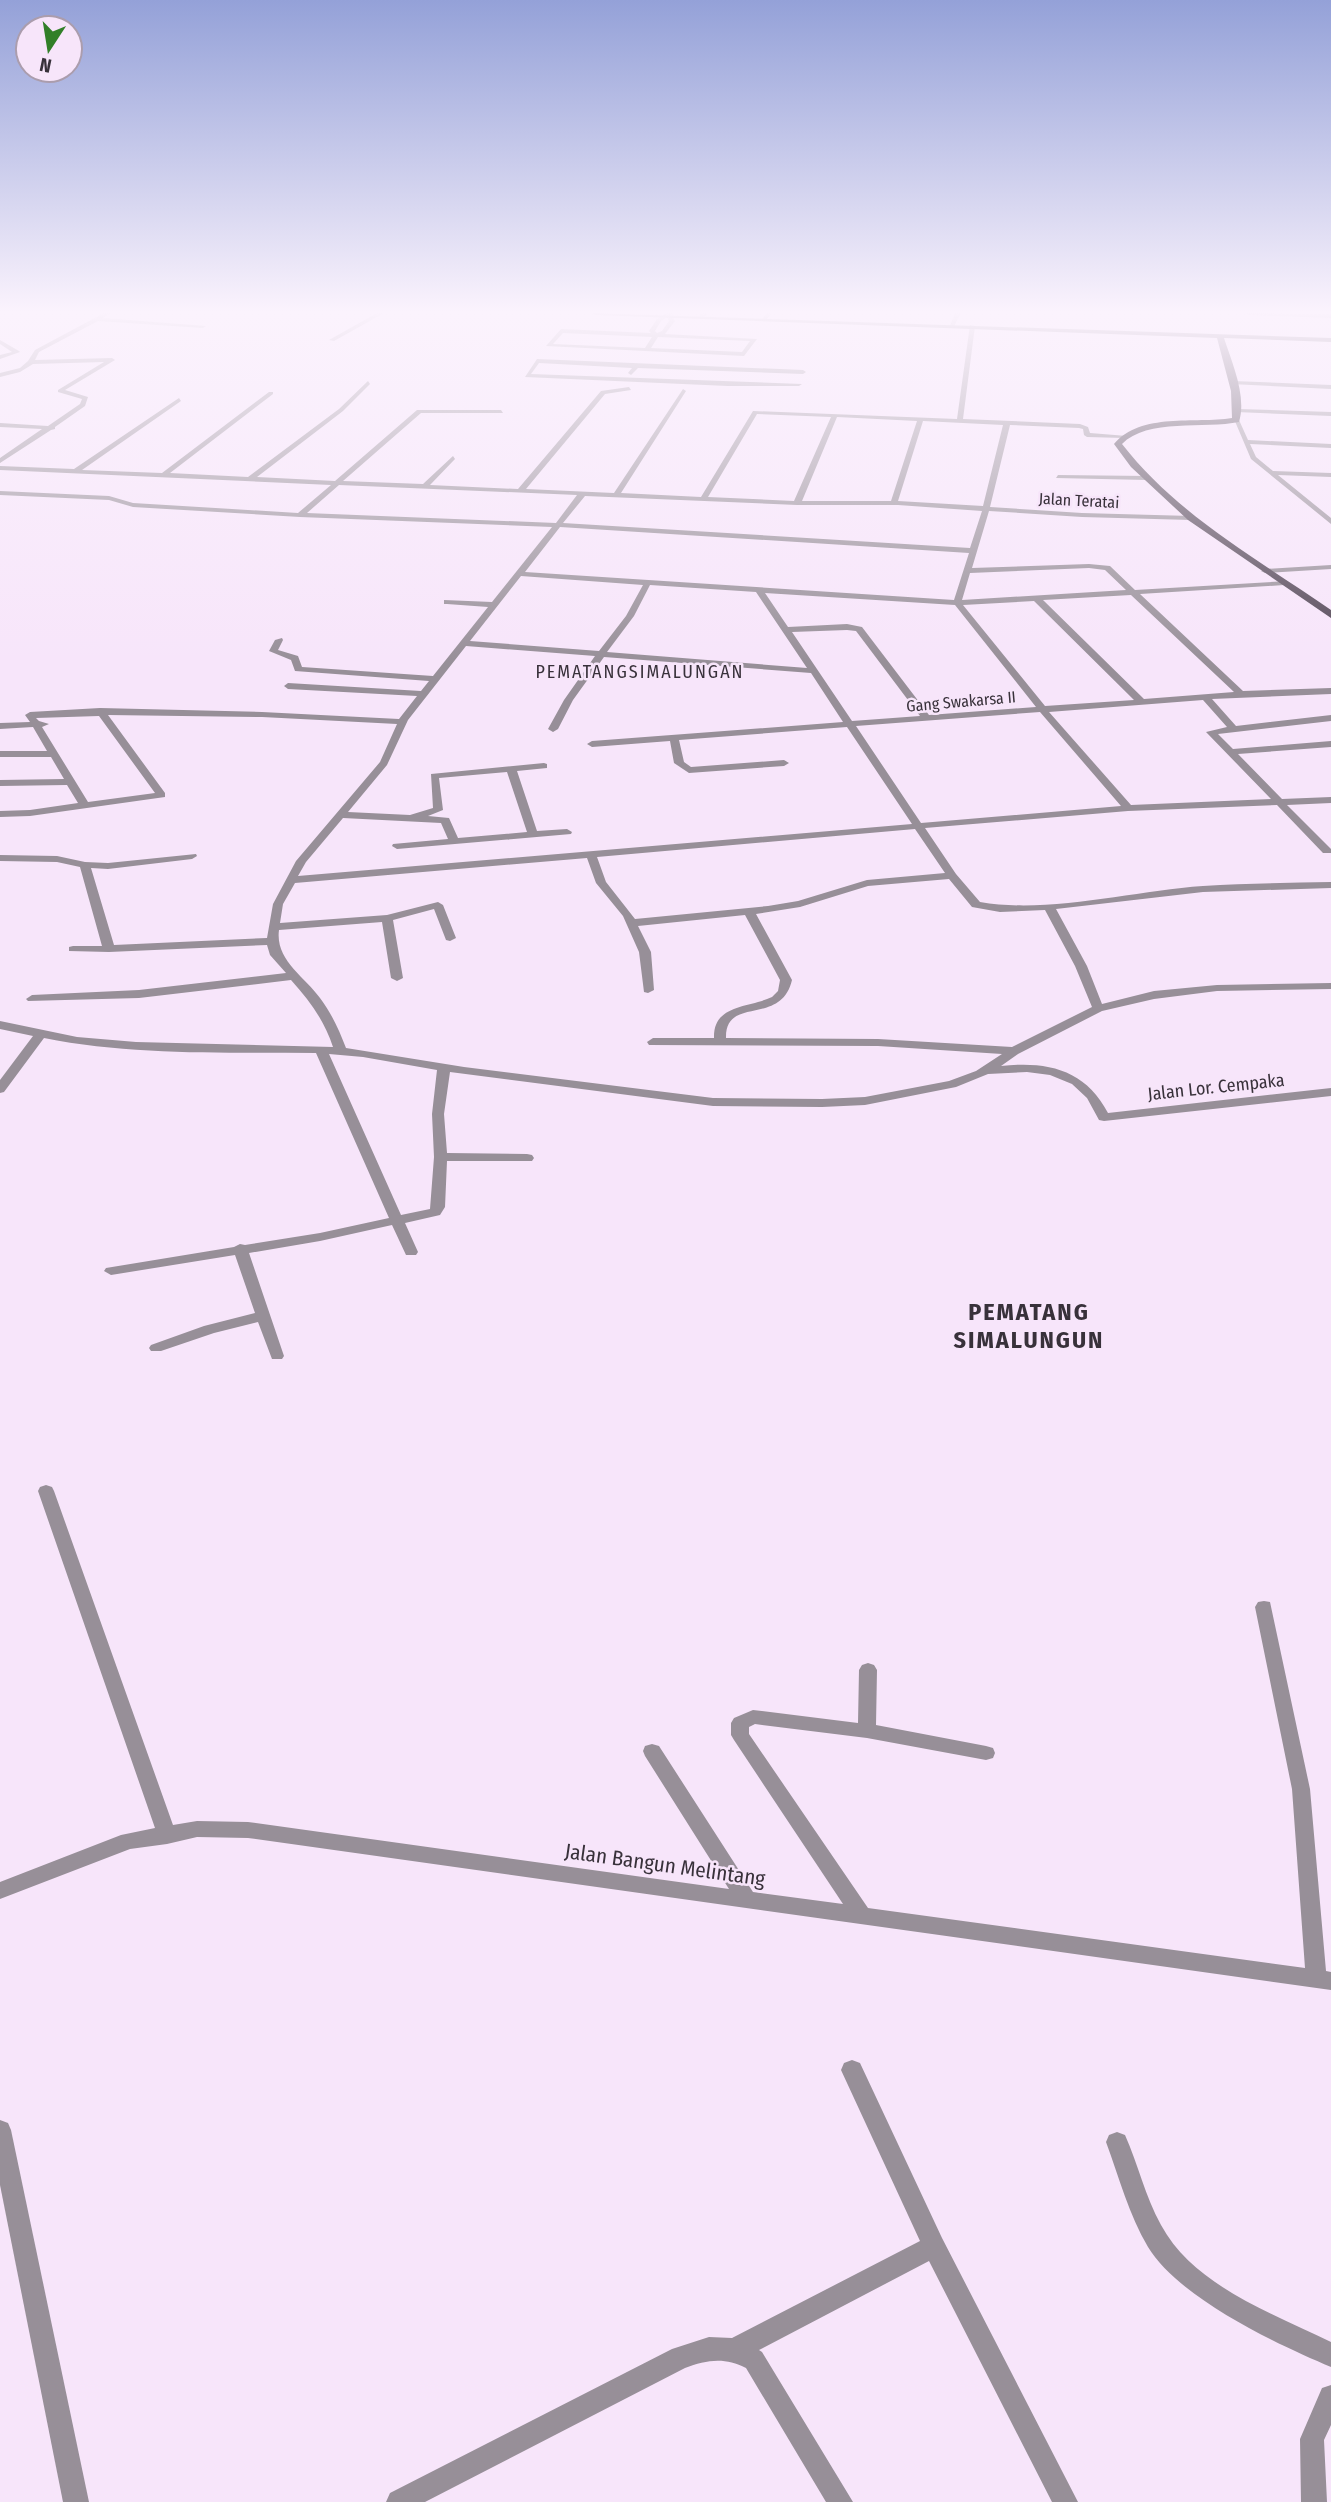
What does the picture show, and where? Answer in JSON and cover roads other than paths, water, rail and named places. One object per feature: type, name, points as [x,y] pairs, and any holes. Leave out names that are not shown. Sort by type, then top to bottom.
[{"type":"main road","points":[[1149,430],[1124,436],[1118,444],[1147,478],[1191,518],[1331,615]]},
{"type":"street","points":[[0,461],[50,430]]},
{"type":"street","points":[[75,472],[135,430]]},
{"type":"street","points":[[164,475],[223,430]]},
{"type":"street","points":[[250,479],[315,430]]},
{"type":"street","points":[[300,515],[397,430]]},
{"type":"street","points":[[520,491],[571,430]]},
{"type":"street","points":[[616,495],[658,430]]},
{"type":"street","points":[[703,499],[744,430]]},
{"type":"street","points":[[797,503],[829,430]]},
{"type":"street","points":[[894,503],[917,430]]},
{"type":"street","points":[[957,603],[986,509],[1006,430]]},
{"type":"street","points":[[1085,430],[1087,435],[1124,436]]},
{"type":"street","points":[[1242,430],[1253,458],[1331,522]]},
{"type":"street","points":[[1247,442],[1331,446]]},
{"type":"street","points":[[424,487],[453,457]]},
{"type":"street","name":"Jalan Teratai","points":[[0,468],[797,503],[894,503],[1191,518]]},
{"type":"street","points":[[1270,473],[1331,475]]},
{"type":"street","points":[[1058,477],[1147,478]]},
{"type":"street","points":[[0,493],[109,498],[133,505],[300,515],[558,525],[974,551]]},
{"type":"street","points":[[341,1051],[331,1024],[315,999],[275,955],[272,941],[278,904],[301,861],[384,763],[402,722],[583,494]]},
{"type":"street","points":[[1314,509],[1331,509]]},
{"type":"street","points":[[1265,570],[1331,566]]},
{"type":"street","points":[[968,571],[1104,567],[1241,694]]},
{"type":"street","points":[[519,574],[957,603],[1284,583]]},
{"type":"street","points":[[553,729],[558,717],[600,654],[628,618],[648,582]]},
{"type":"street","points":[[759,590],[951,876],[976,905],[984,908],[1049,907],[1203,889],[1331,886]]},
{"type":"street","points":[[1036,598],[1142,702]]},
{"type":"street","points":[[446,602],[494,605]]},
{"type":"street","points":[[957,603],[1043,710],[1128,808]]},
{"type":"street","points":[[787,630],[847,627],[859,629],[927,719]]},
{"type":"street","points":[[279,639],[275,653],[295,658],[297,668],[302,670],[434,679]]},
{"type":"street","points":[[464,643],[814,671]]},
{"type":"street","points":[[288,686],[423,694]]},
{"type":"street","name":"Gang Swakarsa II","points":[[592,744],[674,740],[1241,694],[1331,691]]},
{"type":"street","points":[[1205,697],[1234,728]]},
{"type":"street","points":[[0,726],[37,726],[100,712],[223,715],[251,712],[402,722]]},
{"type":"street","points":[[0,814],[30,813],[162,796],[100,712]]},
{"type":"street","points":[[1327,851],[1211,732],[1331,718]]},
{"type":"street","points":[[37,726],[85,806]]},
{"type":"street","points":[[674,740],[679,763],[689,770],[784,763]]},
{"type":"street","points":[[1230,752],[1331,744]]},
{"type":"street","points":[[0,754],[54,754]]},
{"type":"street","points":[[414,817],[438,810],[434,776],[544,766]]},
{"type":"street","points":[[511,769],[533,834]]},
{"type":"street","points":[[0,783],[71,782]]},
{"type":"street","points":[[290,880],[1128,808],[1331,800]]},
{"type":"street","points":[[340,815],[445,820],[454,841]]},
{"type":"street","points":[[397,846],[567,832]]},
{"type":"street","points":[[591,853],[601,883],[632,923],[645,953],[648,990]]},
{"type":"street","points":[[0,858],[57,859],[85,865],[108,866],[192,856]]},
{"type":"street","points":[[85,865],[109,949]]},
{"type":"street","points":[[632,923],[800,904],[867,883],[951,876]]},
{"type":"street","points":[[274,927],[387,918],[438,905],[450,939]]},
{"type":"street","points":[[1049,907],[1081,966],[1098,1008]]},
{"type":"street","points":[[720,1041],[721,1023],[726,1015],[764,1005],[779,998],[786,990],[786,981],[749,911]]},
{"type":"street","points":[[387,918],[397,978]]},
{"type":"street","points":[[73,948],[109,949],[272,941]]},
{"type":"street","points":[[32,999],[139,994],[292,976]]},
{"type":"street","points":[[0,1025],[77,1041],[136,1046],[341,1051],[713,1102],[768,1105],[865,1101],[940,1087],[980,1074],[1014,1051],[1098,1008],[1154,995],[1188,990],[1331,986]]},
{"type":"street","points":[[0,1089],[40,1035]]},
{"type":"street","points":[[653,1042],[846,1040],[942,1044],[1014,1051]]},
{"type":"street","points":[[321,1050],[411,1252]]},
{"type":"street","points":[[111,1271],[320,1237],[435,1212],[438,1207],[441,1157],[438,1114],[444,1067]]},
{"type":"street","name":"Jalan Lor. Cempaka","points":[[980,1074],[1005,1068],[1025,1068],[1066,1077],[1083,1086],[1104,1117],[1331,1092]]},
{"type":"street","points":[[441,1157],[527,1158]]},
{"type":"street","points":[[240,1248],[277,1356]]},
{"type":"street","points":[[156,1348],[209,1329],[262,1316]]},
{"type":"street","points":[[46,1491],[167,1836]]},
{"type":"street","points":[[1264,1607],[1301,1789],[1323,1980]]},
{"type":"street","points":[[867,1731],[868,1670]]},
{"type":"street","points":[[862,1916],[740,1735],[739,1728],[744,1719],[752,1717],[867,1731],[986,1753]]},
{"type":"street","points":[[652,1751],[747,1900]]},
{"type":"street","name":"Jalan Bangun Melintang","points":[[0,1891],[128,1841],[197,1829],[248,1830],[1323,1980]]},
{"type":"street","points":[[852,2070],[934,2246],[1065,2502]]},
{"type":"street","points":[[0,2130],[76,2502]]},
{"type":"street","points":[[1117,2142],[1156,2239],[1173,2263],[1203,2287],[1331,2355]]},
{"type":"street","points":[[736,2349],[934,2246]]},
{"type":"street","points":[[399,2502],[680,2357],[714,2347],[736,2349],[754,2360],[840,2502]]},
{"type":"street","points":[[1314,2502],[1312,2439],[1331,2397]]},
{"type":"district","name":"PEMATANGSIMALUNGAN","points":[[640,672]]},
{"type":"district","name":"PEMATANG SIMALUNGUN","points":[[1029,1326]]}]
